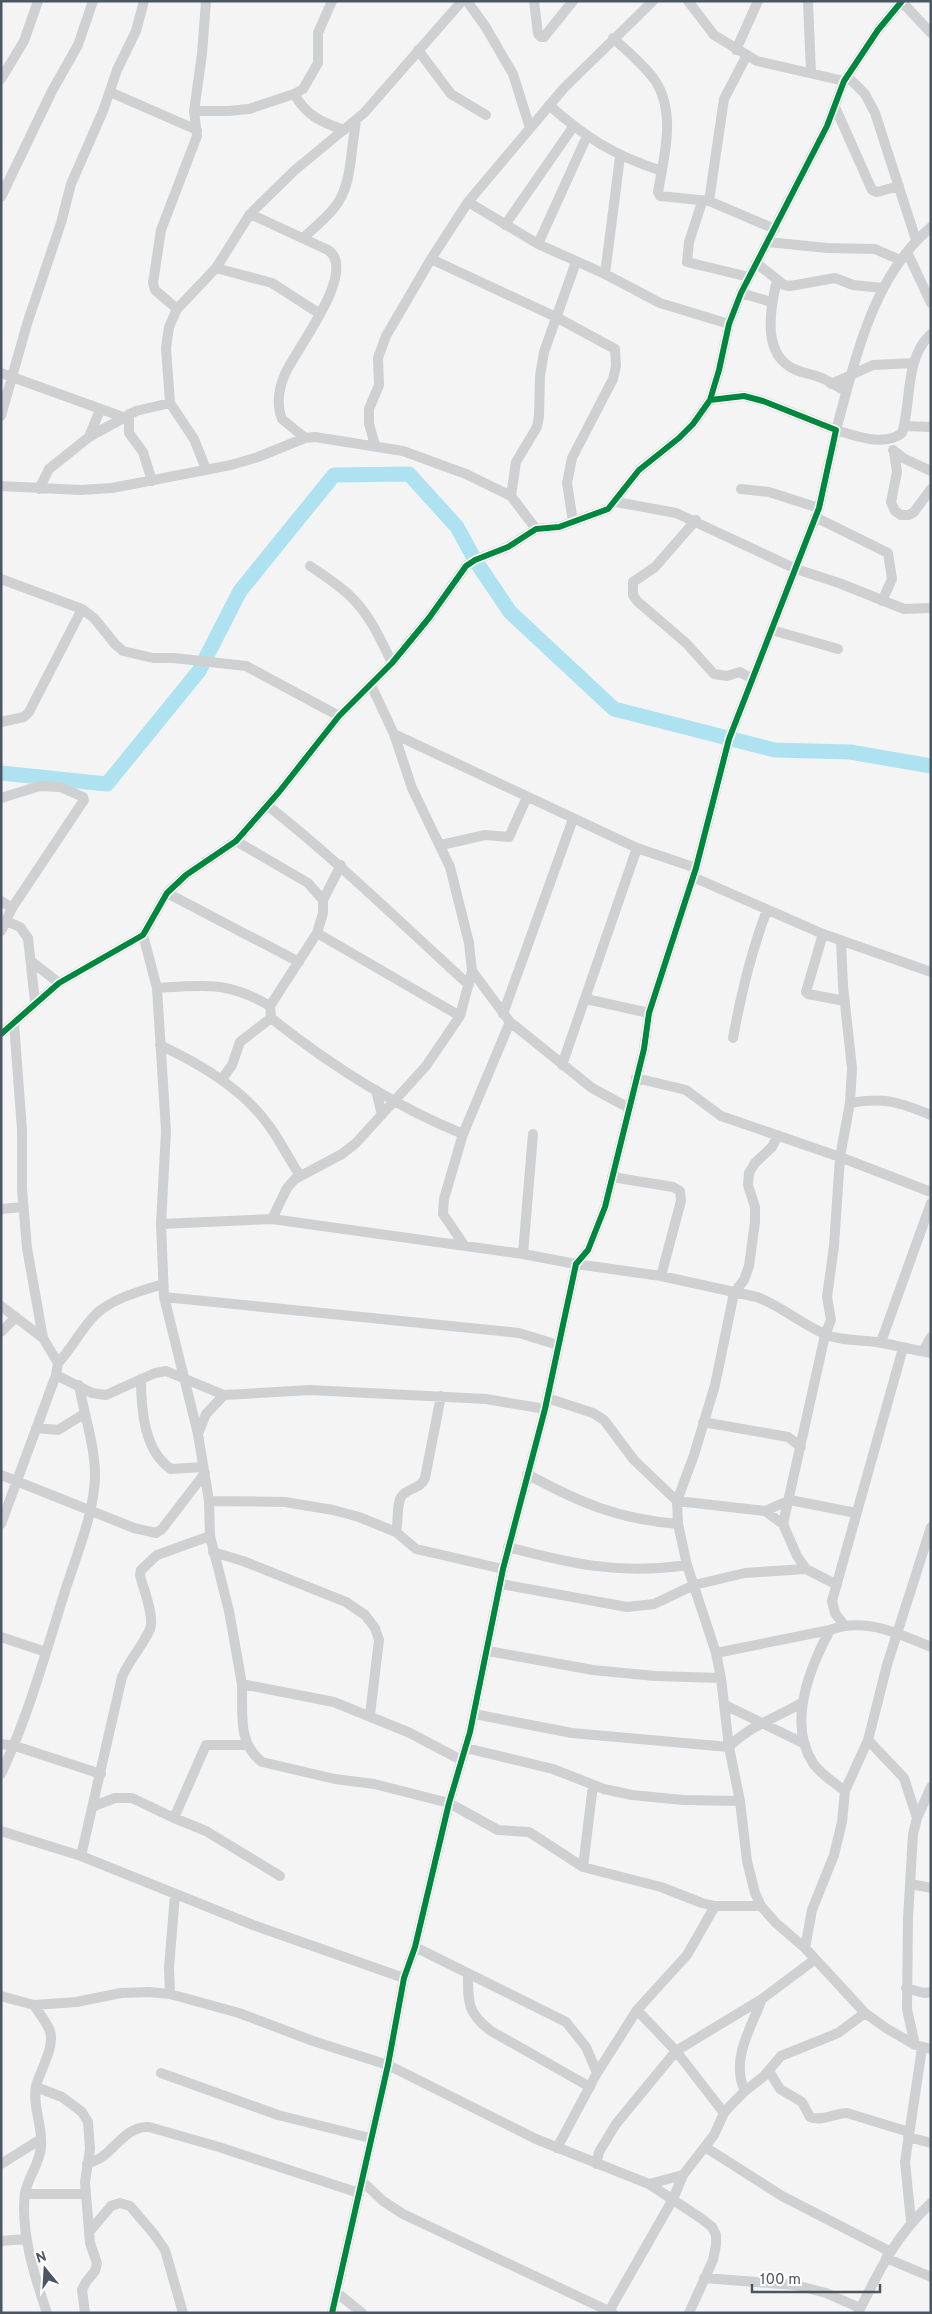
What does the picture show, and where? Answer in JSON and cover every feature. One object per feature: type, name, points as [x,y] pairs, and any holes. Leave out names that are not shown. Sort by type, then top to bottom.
[{"type":"street","points":[[1,78],[24,41],[38,1]]},
{"type":"street","points":[[1,197],[52,91],[78,44],[93,1]]},
{"type":"street","points":[[1,416],[6,376],[61,223],[71,184],[110,92],[120,63],[136,31],[144,1]]},
{"type":"street","points":[[177,309],[155,290],[153,283],[161,230],[197,136],[194,111],[202,54],[206,1]]},
{"type":"street","points":[[194,111],[249,109],[294,94],[303,89],[315,71],[318,57],[318,33],[332,1]]},
{"type":"street","points":[[206,469],[194,439],[170,404],[166,348],[169,326],[177,309],[216,268],[250,214],[296,170],[356,120],[462,1]]},
{"type":"street","points":[[467,1],[485,26],[513,74],[530,128]]},
{"type":"street","points":[[534,1],[538,34],[541,37],[544,37],[573,1]]},
{"type":"street","points":[[375,445],[369,424],[370,409],[379,386],[378,358],[386,336],[431,259],[468,202],[549,105],[613,38],[653,1]]},
{"type":"street","points":[[688,1],[714,35],[747,56],[757,61],[811,73],[846,78],[865,94],[875,113],[916,240]]},
{"type":"street","points":[[736,50],[758,1]]},
{"type":"street","points":[[808,1],[811,73]]},
{"type":"street","points":[[1,1034],[35,1002],[60,983],[143,935],[167,893],[186,875],[236,842],[339,716],[392,663],[429,618],[466,566],[475,560],[508,547],[536,529],[559,527],[603,511],[616,502],[627,484],[639,470],[680,438],[710,400],[729,324],[741,293],[835,107],[846,78],[878,30],[902,1],[929,29]]},
{"type":"street","points":[[613,38],[645,68],[660,90],[668,135],[660,196],[706,201],[775,229]]},
{"type":"street","points":[[418,50],[452,94],[486,115]]},
{"type":"street","points":[[747,56],[724,99],[706,201],[689,242],[687,262],[749,277]]},
{"type":"street","points":[[110,92],[197,130]]},
{"type":"street","points":[[294,94],[302,108],[313,118],[344,130]]},
{"type":"street","points":[[549,105],[573,127],[620,157],[662,171]]},
{"type":"street","points":[[835,107],[872,190],[877,192],[899,186]]},
{"type":"street","points":[[303,238],[338,204],[346,187],[350,173],[356,120]]},
{"type":"street","points":[[505,225],[573,127]]},
{"type":"street","points":[[538,244],[587,136]]},
{"type":"street","points":[[605,274],[620,157]]},
{"type":"street","points":[[468,202],[538,244],[605,274],[660,303],[729,324]]},
{"type":"street","points":[[250,214],[328,250],[334,256],[334,287],[320,314],[295,352],[284,375],[278,399],[282,419],[305,438]]},
{"type":"street","points":[[332,2313],[388,2065],[404,1978],[415,1947],[449,1804],[466,1748],[488,1651],[508,1547],[546,1404],[576,1264],[588,1250],[605,1207],[644,1049],[649,1013],[695,873],[729,739],[817,512],[836,430],[862,335],[883,288],[903,256],[916,240],[931,227]]},
{"type":"street","points":[[768,242],[827,248],[875,249],[903,256],[931,303]]},
{"type":"street","points":[[431,259],[556,317],[613,346],[617,355],[613,379],[576,449],[569,470],[567,483],[573,522]]},
{"type":"street","points":[[511,496],[516,462],[537,427],[542,360],[576,262]]},
{"type":"street","points":[[756,263],[784,285],[796,286],[835,278],[853,285],[883,288]]},
{"type":"street","points":[[216,268],[272,283],[320,314]]},
{"type":"street","points":[[777,280],[771,302],[770,330],[781,360],[794,369],[821,377],[846,391]]},
{"type":"street","points":[[741,293],[771,302]]},
{"type":"street","points":[[710,400],[730,396],[753,399],[836,430],[862,437],[889,440],[902,433],[914,364],[922,344],[931,334]]},
{"type":"street","points":[[831,384],[873,365],[914,364]]},
{"type":"street","points":[[6,376],[100,410],[126,416]]},
{"type":"street","points":[[39,489],[49,469],[89,436],[126,416],[147,408],[170,404]]},
{"type":"street","points":[[89,436],[100,410]]},
{"type":"street","points":[[126,416],[129,433],[143,452],[152,481]]},
{"type":"street","points":[[904,426],[931,426]]},
{"type":"street","points":[[1,486],[39,489],[112,488],[252,459],[305,438],[315,437],[375,445],[403,451],[435,462],[511,496],[536,529]]},
{"type":"street","points":[[889,440],[894,452],[897,472],[891,502],[895,511],[901,515],[914,512],[931,489]]},
{"type":"street","points":[[894,452],[931,471]]},
{"type":"street","points":[[741,489],[769,492],[817,512],[888,553],[892,579],[882,601]]},
{"type":"street","points":[[616,502],[659,508],[696,520],[796,569],[839,583],[904,609],[931,608]]},
{"type":"street","points":[[696,520],[655,567],[633,582],[633,595],[637,602],[686,643],[714,674],[727,676],[740,672],[752,679]]},
{"type":"street","points":[[310,566],[348,594],[361,608],[371,621],[392,663]]},
{"type":"street","points":[[1,579],[82,609],[94,618],[124,651],[153,658],[174,658],[246,666],[339,716]]},
{"type":"street","points":[[1,722],[24,717],[28,712],[82,609]]},
{"type":"street","points":[[772,630],[838,649]]},
{"type":"street","points":[[272,1219],[275,1209],[287,1188],[300,1176],[342,1154],[382,1115],[426,1066],[460,1016],[472,972],[469,942],[450,867],[412,788],[394,734],[371,685]]},
{"type":"street","points":[[394,734],[573,819],[695,873],[767,910],[823,934],[931,972]]},
{"type":"street","points":[[1,798],[40,786],[60,787],[83,797],[84,800],[12,908],[1,931]]},
{"type":"street","points":[[441,845],[484,835],[509,837],[527,797]]},
{"type":"street","points":[[268,805],[341,865],[382,906],[469,985]]},
{"type":"street","points":[[464,1245],[447,1222],[443,1207],[463,1134],[506,1018],[573,819]]},
{"type":"street","points":[[236,842],[308,883],[323,900]]},
{"type":"street","points":[[562,1065],[586,999],[611,917],[637,848]]},
{"type":"street","points":[[341,865],[323,900],[323,914],[317,933],[270,1006],[271,1018],[329,1060],[376,1090],[431,1121],[463,1134]]},
{"type":"street","points":[[167,893],[299,962]]},
{"type":"street","points":[[1,901],[12,908]]},
{"type":"street","points":[[733,1038],[752,951],[767,910]]},
{"type":"street","points":[[6,921],[24,931],[32,962],[35,1002]]},
{"type":"street","points":[[317,933],[460,1016]]},
{"type":"street","points":[[823,934],[806,992],[845,1002]]},
{"type":"street","points":[[143,935],[157,988],[166,1131],[162,1224],[164,1296],[182,1376],[198,1434],[209,1501],[210,1536],[229,1611],[242,1684],[243,1730],[246,1746],[252,1755],[262,1762],[336,1779],[374,1784],[449,1804],[498,1830],[529,1832],[583,1867],[661,1887],[686,1898],[715,1906],[761,1906]]},
{"type":"street","points":[[783,1524],[790,1500],[825,1335],[831,1320],[827,1297],[834,1246],[840,1157],[850,1103],[852,1068],[841,940]]},
{"type":"street","points":[[32,962],[60,983]]},
{"type":"street","points":[[472,972],[506,1018],[592,1088],[629,1108]]},
{"type":"street","points":[[157,988],[218,985],[242,991],[270,1006]]},
{"type":"street","points":[[586,999],[649,1013]]},
{"type":"street","points":[[222,1079],[232,1065],[240,1042],[271,1018]]},
{"type":"street","points":[[14,1023],[22,1130],[23,1207],[27,1248],[43,1338],[58,1363]]},
{"type":"street","points":[[160,1045],[222,1079],[270,1127],[300,1176]]},
{"type":"street","points":[[636,1078],[686,1090],[711,1111],[721,1116],[840,1157],[931,1192]]},
{"type":"street","points":[[376,1090],[382,1115]]},
{"type":"street","points":[[850,1103],[880,1099],[898,1101],[931,1115]]},
{"type":"street","points":[[523,1254],[533,1134]]},
{"type":"street","points":[[778,1135],[772,1147],[755,1162],[749,1173],[748,1185],[755,1207],[755,1222],[748,1266],[744,1280],[734,1293],[719,1369],[694,1455],[677,1501],[678,1524],[687,1565],[716,1653],[722,1678],[729,1747],[740,1801],[747,1861],[755,1893],[761,1906],[776,1923],[805,1948],[814,1960],[865,2013],[886,2028],[922,2047]]},
{"type":"street","points":[[612,1178],[673,1188],[680,1191],[681,1201],[661,1276]]},
{"type":"street","points":[[881,1342],[931,1203]]},
{"type":"street","points":[[1,1209],[23,1207]]},
{"type":"street","points":[[162,1224],[272,1219],[464,1245],[661,1276],[734,1293],[770,1302],[825,1335],[856,1341],[881,1342],[927,1352],[931,1337]]},
{"type":"street","points":[[1,1524],[56,1375],[58,1363],[69,1352],[84,1327],[97,1313],[115,1302],[163,1284]]},
{"type":"street","points":[[164,1296],[519,1333],[558,1345]]},
{"type":"street","points":[[1,1306],[43,1338]]},
{"type":"street","points":[[1,1332],[16,1317]]},
{"type":"street","points":[[844,1625],[832,1608],[856,1513],[903,1348]]},
{"type":"street","points":[[56,1375],[92,1394],[106,1396],[155,1373],[166,1371],[224,1395],[310,1390],[441,1396],[546,1404],[593,1413],[604,1420],[634,1460],[677,1501],[765,1511],[783,1524],[797,1556],[806,1569],[837,1585]]},
{"type":"street","points":[[141,1379],[141,1396],[146,1424],[157,1455],[171,1469],[204,1470]]},
{"type":"street","points":[[1,1774],[14,1746],[46,1652],[94,1490],[95,1474],[78,1385]]},
{"type":"street","points":[[198,1434],[206,1414],[224,1395]]},
{"type":"street","points":[[396,1532],[400,1499],[407,1491],[418,1488],[425,1478],[441,1396]]},
{"type":"street","points":[[36,1428],[58,1430],[84,1414]]},
{"type":"street","points":[[703,1422],[788,1437],[801,1446]]},
{"type":"street","points":[[1,1475],[134,1528],[156,1532],[162,1529],[204,1470]]},
{"type":"street","points":[[527,1474],[553,1488],[612,1513],[632,1519],[678,1524]]},
{"type":"street","points":[[765,1511],[790,1500],[856,1513]]},
{"type":"street","points":[[209,1501],[285,1502],[308,1505],[358,1517],[396,1532],[416,1548],[503,1569]]},
{"type":"street","points":[[805,1948],[816,1897],[834,1855],[842,1822],[845,1791],[868,1740],[878,1693],[931,1528]]},
{"type":"street","points":[[81,1856],[94,1806],[122,1677],[127,1665],[150,1628],[151,1620],[140,1575],[141,1570],[157,1555],[210,1536]]},
{"type":"street","points":[[508,1547],[562,1562],[628,1570],[651,1571],[687,1565]]},
{"type":"street","points":[[213,1552],[242,1561],[346,1602],[365,1615],[375,1628],[380,1640],[370,1715]]},
{"type":"street","points":[[501,1584],[627,1607],[654,1604],[694,1585],[759,1571],[806,1569]]},
{"type":"street","points":[[716,1653],[830,1630],[844,1625],[875,1626],[931,1647]]},
{"type":"street","points":[[830,1630],[814,1663],[802,1702],[805,1744],[814,1765],[845,1791]]},
{"type":"street","points":[[1,1637],[46,1652]]},
{"type":"street","points":[[488,1651],[593,1670],[655,1676],[722,1678]]},
{"type":"street","points":[[242,1684],[334,1702],[410,1732],[461,1760]]},
{"type":"street","points":[[729,1747],[744,1732],[784,1714],[802,1702]]},
{"type":"street","points":[[725,1705],[805,1744]]},
{"type":"street","points":[[474,1714],[572,1733],[729,1747]]},
{"type":"street","points":[[868,1740],[904,1778],[917,1818]]},
{"type":"street","points":[[1,1744],[14,1746],[101,1774]]},
{"type":"street","points":[[174,1818],[206,1745],[246,1746]]},
{"type":"street","points":[[466,1748],[553,1769],[593,1785],[632,1795],[683,1800],[740,1801]]},
{"type":"street","points":[[583,1867],[593,1785]]},
{"type":"street","points":[[911,2221],[905,2176],[909,2134],[922,2047],[907,2009],[906,1988],[913,1834],[917,1818],[931,1787]]},
{"type":"street","points":[[94,1806],[115,1798],[132,1798],[206,1831],[280,1876]]},
{"type":"street","points":[[1,1832],[81,1856],[253,1925],[404,1978]]},
{"type":"street","points":[[911,1884],[931,1888]]},
{"type":"street","points":[[170,1994],[169,1968],[175,1894]]},
{"type":"street","points":[[557,2148],[597,2073],[637,2010],[687,1955],[715,1906]]},
{"type":"street","points":[[415,1947],[566,2022],[586,2047],[597,2073]]},
{"type":"street","points":[[596,2164],[599,2152],[616,2124],[676,2051],[762,1998],[814,1960]]},
{"type":"street","points":[[468,1974],[468,2001],[472,2013],[478,2022],[590,2087]]},
{"type":"street","points":[[906,1988],[931,1992]]},
{"type":"street","points":[[1,1996],[34,2006],[76,2002],[121,1994],[170,1994],[239,2013],[313,2041],[388,2065],[557,2148],[648,2184],[702,2219],[712,2227],[716,2235],[713,2260],[689,2313]]},
{"type":"street","points":[[744,2091],[738,2077],[739,2058],[762,1998]]},
{"type":"street","points":[[34,2006],[50,2031],[51,2040],[36,2087],[35,2100],[42,2130],[41,2148],[25,2194],[27,2240],[33,2274],[47,2313]]},
{"type":"street","points":[[637,2010],[676,2051],[724,2113]]},
{"type":"street","points":[[362,2181],[383,2201],[404,2214],[610,2312],[673,2199],[683,2175],[719,2127],[724,2113],[744,2091],[770,2071],[786,2053],[838,2033],[865,2013]]},
{"type":"street","points":[[770,2071],[780,2089],[787,2094],[799,2098],[810,2117],[814,2119],[837,2113],[848,2113],[931,2143]]},
{"type":"street","points":[[160,2074],[278,2115],[370,2138]]},
{"type":"street","points":[[36,2087],[62,2097],[82,2112],[88,2122],[90,2149],[87,2164],[86,2194],[94,2220]]},
{"type":"street","points":[[87,2164],[103,2156],[118,2141],[145,2127],[219,2147],[359,2193]]},
{"type":"street","points":[[1,2164],[41,2138]]},
{"type":"street","points":[[705,2147],[782,2196],[931,2277]]},
{"type":"street","points":[[648,2184],[683,2175]]},
{"type":"street","points":[[25,2194],[86,2194]]},
{"type":"street","points":[[85,2313],[82,2290],[86,2282],[96,2271],[97,2263],[88,2232],[94,2220],[111,2206],[120,2202],[130,2206],[165,2250],[183,2313]]},
{"type":"street","points":[[704,2278],[795,2285],[826,2293],[859,2310],[888,2254],[911,2221],[930,2206]]},
{"type":"street","points":[[1,2240],[27,2240]]},
{"type":"street","points":[[336,2292],[362,2313]]},
{"type":"waterway","points":[[1,773],[107,784],[199,671],[240,591],[334,475],[409,474],[457,527],[475,560],[510,612],[614,709],[775,750],[850,752],[931,766]]},
{"type":"cycle path","points":[[1,1034],[59,983],[143,935],[167,893],[186,875],[236,841],[279,792],[339,716],[392,663],[429,618],[466,566],[475,560],[508,547],[536,529],[559,527],[608,509],[639,470],[679,438],[693,424],[710,400],[729,324],[741,293],[827,126],[844,81],[878,30],[902,1]]},
{"type":"cycle path","points":[[332,2313],[388,2065],[404,1978],[415,1947],[449,1803],[470,1732],[503,1569],[545,1409],[576,1264],[588,1250],[605,1207],[644,1049],[649,1013],[696,868],[729,739],[819,508],[836,430],[763,401],[744,396],[710,400]]}]
